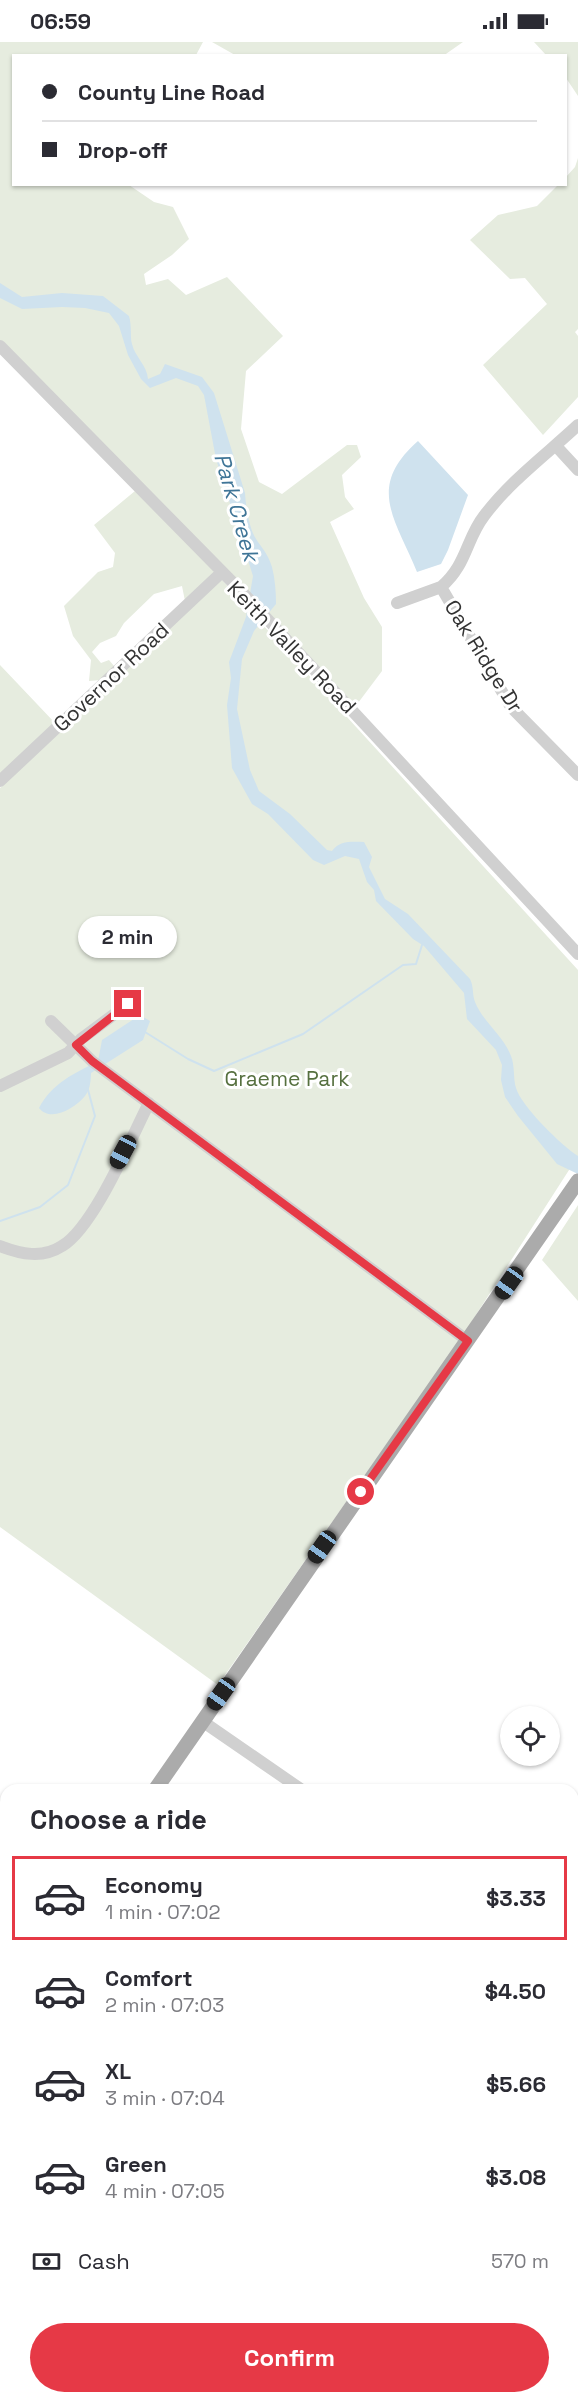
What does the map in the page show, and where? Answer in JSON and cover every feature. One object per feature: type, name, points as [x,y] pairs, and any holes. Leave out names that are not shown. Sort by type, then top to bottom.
[{"type":"main road","points":[[159,1784],[578,1181]]},
{"type":"street","name":"Keith Valley Road","points":[[0,346],[244,594],[578,954]]},
{"type":"street","name":"Oak Ridge Dr","points":[[397,603],[441,587],[451,579],[466,556],[482,518],[496,501],[578,425]]},
{"type":"street","points":[[556,446],[578,470]]},
{"type":"street","name":"Governor Road","points":[[0,781],[221,573]]},
{"type":"street","name":"Oak Ridge Dr","points":[[441,587],[511,707],[578,775]]},
{"type":"street","points":[[0,1086],[68,1053],[128,1004]]},
{"type":"street","points":[[51,1021],[97,1065],[468,1341]]},
{"type":"street","points":[[0,1246],[20,1254],[35,1254],[63,1246],[93,1210],[149,1103]]},
{"type":"street","points":[[202,1721],[293,1784]]},
{"type":"green space","points":[[0,42],[203,42],[197,54],[12,54],[12,186],[130,186],[154,202],[173,207],[189,239],[172,255],[144,274],[146,285],[168,279],[186,295],[227,277],[283,336],[246,371],[241,429],[259,482],[282,494],[347,445],[357,445],[361,457],[342,475],[345,497],[354,509],[330,522],[364,598],[382,627],[382,671],[355,707],[0,347]]},
{"type":"green space","points":[[212,42],[463,42],[446,54],[233,54]]},
{"type":"green space","points":[[534,42],[578,42],[578,96],[567,80],[567,54],[545,54]]},
{"type":"green space","points":[[578,158],[578,329],[575,332],[578,336],[578,397],[543,435],[483,365],[547,304],[525,278],[510,279],[470,240],[498,215],[537,206],[557,186],[567,186],[567,176],[575,167]]},
{"type":"green space","points":[[135,491],[216,573],[185,601],[182,586],[154,594],[124,623],[116,636],[100,643],[92,652],[101,663],[109,660],[114,666],[101,680],[89,681],[91,660],[73,636],[64,606],[98,572],[113,567],[115,553],[94,525]]},
{"type":"green space","name":"Graeme Park","points":[[221,579],[578,970],[578,1156],[463,1335],[218,1685],[0,1527],[0,788]]},
{"type":"green space","points":[[0,665],[55,723],[0,774]]},
{"type":"green space","points":[[578,1205],[578,1301],[542,1260]]},
{"type":"water","name":"Park Creek","points":[[0,283],[22,297],[62,293],[103,296],[129,316],[132,344],[146,369],[148,379],[160,374],[165,364],[202,377],[214,393],[245,493],[250,525],[269,560],[275,585],[276,604],[254,631],[242,659],[237,709],[250,770],[259,791],[290,814],[327,850],[332,851],[335,847],[347,842],[364,842],[372,857],[369,867],[385,899],[408,914],[470,979],[474,999],[479,1009],[511,1056],[519,1096],[543,1125],[578,1156],[578,1174],[557,1164],[518,1116],[505,1097],[501,1080],[502,1065],[496,1050],[467,1019],[464,993],[424,946],[413,939],[376,901],[374,890],[367,882],[359,859],[345,856],[324,865],[313,860],[268,814],[252,804],[232,768],[227,705],[231,678],[229,662],[246,617],[253,576],[216,459],[204,395],[198,386],[176,378],[150,388],[141,379],[128,355],[119,326],[109,313],[85,308],[22,309],[0,298]]},
{"type":"water","points":[[418,441],[468,495],[441,564],[417,572],[394,519],[389,488],[393,473],[402,458]]},
{"type":"water","points":[[140,1015],[150,1021],[143,1040],[91,1073],[88,1091],[81,1101],[56,1114],[44,1112],[39,1108],[57,1085],[98,1061],[102,1040]]},
{"type":"waterway","points":[[145,1032],[188,1059],[214,1071],[303,1034],[403,965],[416,964],[422,945]]},
{"type":"waterway","points":[[0,1221],[40,1207],[68,1185],[95,1116],[87,1086]]},
{"type":"route","points":[[128,1004],[76,1045],[92,1061],[468,1341],[361,1492]]}]
